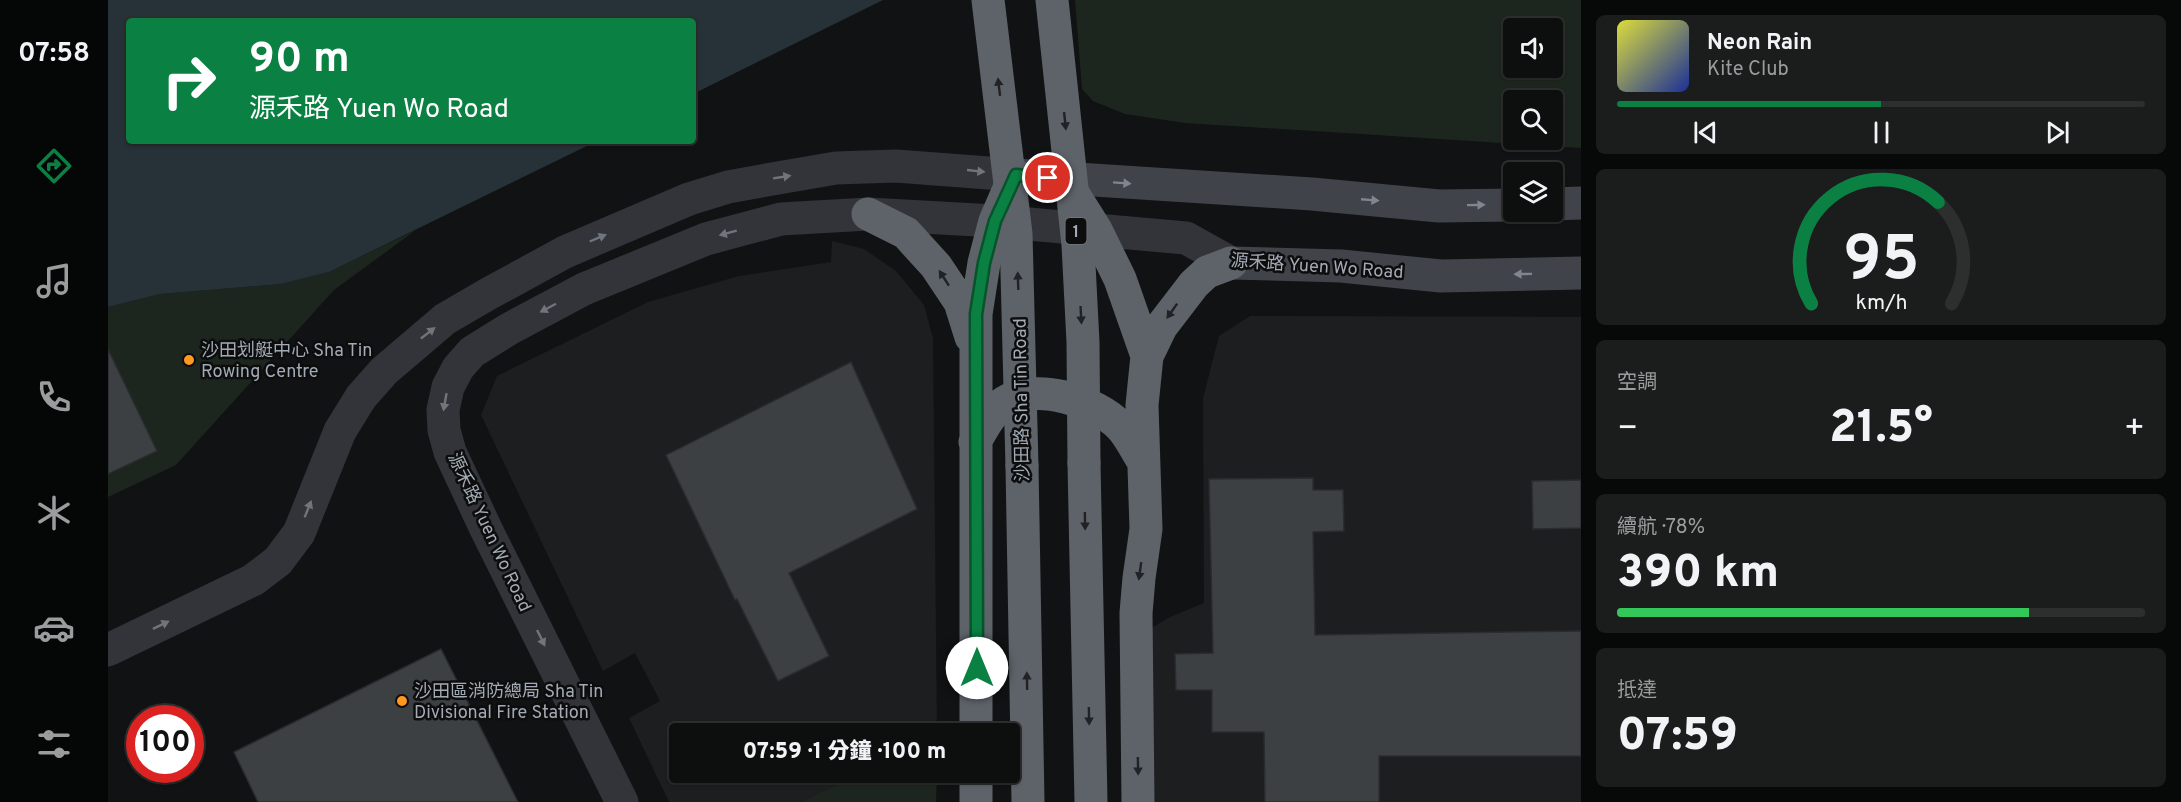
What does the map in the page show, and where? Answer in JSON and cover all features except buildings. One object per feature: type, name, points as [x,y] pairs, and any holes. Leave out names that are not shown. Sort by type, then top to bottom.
[{"type":"highway","name":"沙田路 Sha Tin Road","points":[[988,0],[1016,234],[1020,328],[1028,802]]},
{"type":"highway","name":"1","points":[[1052,0],[1078,245],[1083,342],[1091,802]]},
{"type":"highway","points":[[976,723],[976,314],[984,263],[995,221],[1016,175]]},
{"type":"highway","points":[[1064,179],[1096,230],[1120,279],[1147,356]]},
{"type":"highway","points":[[868,214],[906,233],[936,266],[960,302],[975,350]]},
{"type":"highway","points":[[1138,802],[1136,613],[1146,529],[1142,405],[1147,356],[1161,327],[1194,284],[1207,272],[1231,263]]},
{"type":"highway","points":[[975,442],[992,414],[1006,401],[1033,394],[1060,395],[1096,408],[1120,427],[1143,461]]},
{"type":"highway","points":[[976,783],[976,802]]},
{"type":"main road","points":[[1016,175],[1312,194],[1439,206],[1503,204]]},
{"type":"main road","points":[[1563,204],[1581,203]]},
{"type":"main road","name":"源禾路 Yuen Wo Road","points":[[1231,263],[1341,266],[1441,276],[1581,273]]},
{"type":"street","points":[[108,650],[253,580],[278,561],[299,533],[340,431],[361,397],[384,371],[445,319],[565,252],[689,199],[728,187],[772,178],[836,168],[896,166],[1016,175]]},
{"type":"street","name":"源禾路 Yuen Wo Road","points":[[622,802],[450,452],[444,430],[443,410],[448,387],[458,368],[472,352],[509,329],[584,289],[694,243],[781,219],[868,214],[995,221],[1186,238],[1231,263]]},
{"type":"shaded area","points":[[108,0],[883,0],[696,93],[696,18],[126,18],[126,144],[591,144],[329,272],[281,284],[160,294],[108,307]]},
{"type":"shaded area","points":[[1075,0],[1581,0],[1581,148],[1563,147],[1563,90],[1503,90],[1503,143],[1185,123],[1125,114],[1093,101],[1082,89]]},
{"type":"shaded area","name":"沙田划艇中心 Sha Tin Rowing Centre","points":[[416,230],[334,290],[176,465],[108,497],[108,307],[160,294],[281,284],[329,272]]},
{"type":"shaded area","points":[[832,241],[864,249],[896,271],[924,305],[933,338],[937,723],[669,723],[669,783],[840,783],[801,802],[669,802],[629,718],[660,701],[635,653],[603,671],[481,415],[497,376],[648,302],[739,276],[831,262]]},
{"type":"shaded area","points":[[1250,316],[1581,317],[1581,802],[1149,802],[1148,630],[1170,617],[1204,603],[1203,398],[1219,336]]},
{"type":"shaded area","points":[[840,783],[937,783],[936,802],[801,802]]},
{"type":"place","name":"沙田划艇中心 Sha Tin Rowing Centre","points":[[189,360]]},
{"type":"place","name":"沙田區消防總局 Sha Tin Divisional Fire Station","points":[[402,701]]},
{"type":"route","points":[[977,668],[976,314],[984,263],[995,221],[1016,175],[1048,178]]}]
